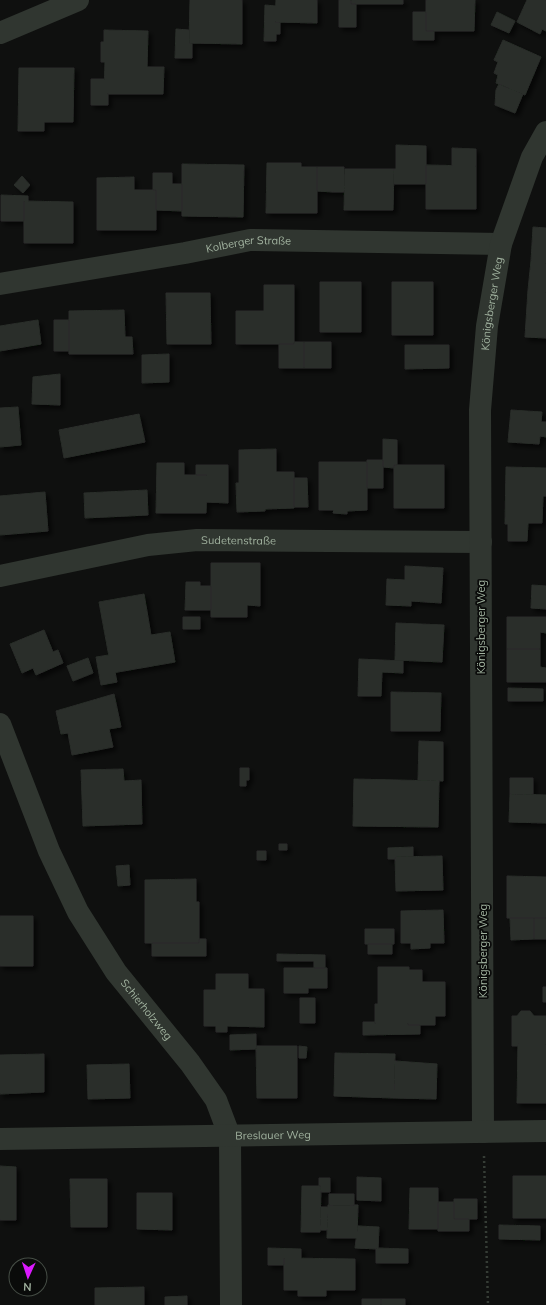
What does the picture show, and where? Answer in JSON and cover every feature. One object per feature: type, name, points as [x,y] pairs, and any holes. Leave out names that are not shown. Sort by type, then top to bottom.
[{"type":"street","points":[[0,33],[78,0]]},
{"type":"street","name":"Königsberger Weg","points":[[484,1132],[480,410],[487,326],[501,244],[532,157],[546,132]]},
{"type":"street","name":"Kolberger Straße","points":[[0,284],[185,253],[250,240],[501,244]]},
{"type":"street","name":"Sudetenstraße","points":[[0,576],[148,545],[197,540],[481,542]]},
{"type":"street","name":"Schierholzweg","points":[[0,724],[49,851],[78,912],[116,972],[190,1063],[216,1100],[230,1136],[231,1305]]},
{"type":"street","name":"Breslauer Weg","points":[[0,1139],[546,1132]]},
{"type":"path","points":[[484,1132],[488,1305]]},
{"type":"building","points":[[190,0],[242,0],[242,44],[189,43]]},
{"type":"building","points":[[276,0],[317,0],[317,23],[275,22]]},
{"type":"building","points":[[339,0],[351,0],[351,4],[356,4],[356,27],[339,27]]},
{"type":"building","points":[[351,0],[403,0],[403,4],[351,4]]},
{"type":"building","points":[[426,0],[475,0],[474,31],[426,31]]},
{"type":"building","points":[[527,0],[546,0],[546,31],[542,29],[540,34],[517,22]]},
{"type":"building","points":[[265,5],[276,6],[275,22],[280,22],[280,34],[276,34],[276,41],[264,41]]},
{"type":"building","points":[[413,12],[426,12],[426,31],[434,31],[434,40],[413,40]]},
{"type":"building","points":[[497,12],[515,21],[509,33],[491,25]]},
{"type":"building","points":[[176,29],[189,30],[189,43],[192,43],[192,58],[175,58]]},
{"type":"building","points":[[104,30],[148,31],[147,67],[164,67],[163,94],[104,94],[105,62],[101,62],[101,42],[104,42]]},
{"type":"building","points":[[503,40],[541,57],[525,95],[496,83],[498,75],[494,73],[498,62],[494,60]]},
{"type":"building","points":[[19,68],[74,68],[73,122],[44,122],[44,131],[18,131]]},
{"type":"building","points":[[91,79],[105,79],[104,94],[108,93],[108,105],[91,105]]},
{"type":"building","points":[[499,84],[523,94],[515,113],[495,105],[496,90]]},
{"type":"building","points":[[396,145],[426,146],[426,184],[394,184],[394,169],[396,169]]},
{"type":"building","points":[[452,148],[476,149],[476,166],[452,166]]},
{"type":"building","points":[[267,163],[301,163],[301,167],[317,167],[317,213],[266,213]]},
{"type":"building","points":[[182,164],[244,165],[243,217],[182,216]]},
{"type":"building","points":[[426,165],[476,166],[476,209],[426,209]]},
{"type":"building","points":[[317,167],[334,167],[333,192],[317,191]]},
{"type":"building","points":[[334,167],[344,167],[344,192],[333,192]]},
{"type":"building","points":[[345,169],[394,169],[393,210],[344,210]]},
{"type":"building","points":[[153,173],[172,173],[172,184],[182,184],[182,211],[156,210],[156,190],[153,190]]},
{"type":"building","points":[[22,176],[30,185],[23,193],[14,185]]},
{"type":"building","points":[[134,177],[134,190],[156,190],[156,230],[97,230],[97,178]]},
{"type":"building","points":[[1,195],[28,196],[28,202],[24,201],[24,221],[1,221]]},
{"type":"building","points":[[24,201],[73,202],[73,243],[24,243]]},
{"type":"building","points":[[533,227],[546,228],[546,263],[531,261]]},
{"type":"building","points":[[531,261],[546,263],[546,292],[528,290]]},
{"type":"building","points":[[320,282],[361,282],[361,332],[320,332]]},
{"type":"building","points":[[392,282],[433,282],[433,335],[392,335]]},
{"type":"building","points":[[264,285],[294,285],[294,344],[236,344],[236,311],[264,311]]},
{"type":"building","points":[[528,290],[546,292],[546,338],[525,337]]},
{"type":"building","points":[[166,293],[210,293],[211,344],[167,344]]},
{"type":"building","points":[[124,310],[125,337],[132,337],[133,354],[69,354],[69,311]]},
{"type":"building","points":[[38,320],[41,344],[0,351],[0,326]]},
{"type":"building","points":[[54,320],[69,320],[69,351],[54,351]]},
{"type":"building","points":[[294,342],[304,342],[304,368],[279,368],[279,344],[294,344]]},
{"type":"building","points":[[304,342],[331,342],[331,368],[304,368]]},
{"type":"building","points":[[405,345],[449,345],[449,368],[405,369]]},
{"type":"building","points":[[169,354],[169,382],[142,383],[142,355]]},
{"type":"building","points":[[60,374],[60,405],[32,404],[33,377]]},
{"type":"building","points":[[18,407],[21,445],[0,447],[0,408]]},
{"type":"building","points":[[511,410],[542,412],[541,422],[546,422],[546,437],[540,436],[539,444],[508,442]]},
{"type":"building","points":[[139,414],[145,442],[64,458],[59,430]]},
{"type":"building","points":[[383,439],[397,440],[397,465],[394,465],[394,468],[383,467]]},
{"type":"building","points":[[276,449],[276,472],[294,472],[294,508],[237,512],[236,483],[239,483],[239,450]]},
{"type":"building","points":[[367,460],[383,460],[383,488],[367,488]]},
{"type":"building","points":[[319,462],[367,462],[367,510],[347,511],[347,514],[333,513],[334,510],[319,510]]},
{"type":"building","points":[[157,463],[184,463],[184,475],[207,475],[206,513],[156,513]]},
{"type":"building","points":[[196,465],[228,465],[228,503],[206,502],[207,475],[196,475]]},
{"type":"building","points":[[394,465],[444,465],[444,508],[394,508]]},
{"type":"building","points":[[506,467],[546,468],[546,496],[543,496],[542,523],[528,523],[527,541],[508,541],[508,524],[505,524]]},
{"type":"building","points":[[294,478],[307,478],[308,507],[294,507]]},
{"type":"building","points":[[147,490],[148,515],[85,518],[84,493]]},
{"type":"building","points":[[45,492],[48,531],[0,535],[0,496]]},
{"type":"building","points":[[211,563],[260,563],[260,606],[247,605],[247,617],[211,617]]},
{"type":"building","points":[[405,566],[443,568],[441,603],[411,601],[411,606],[386,605],[387,579],[405,580]]},
{"type":"building","points":[[186,582],[200,582],[200,586],[211,586],[211,610],[185,610]]},
{"type":"building","points":[[532,585],[546,586],[546,609],[531,608]]},
{"type":"building","points":[[144,594],[151,635],[170,632],[175,662],[112,673],[99,602]]},
{"type":"building","points":[[183,617],[200,617],[200,629],[183,629]]},
{"type":"building","points":[[507,617],[546,617],[546,633],[540,632],[540,649],[507,649]]},
{"type":"building","points":[[396,623],[444,625],[442,662],[395,660]]},
{"type":"building","points":[[44,630],[53,652],[58,650],[63,663],[36,675],[33,668],[22,673],[10,644]]},
{"type":"building","points":[[507,649],[540,649],[540,667],[546,668],[546,682],[507,682]]},
{"type":"building","points":[[109,655],[112,673],[115,672],[117,682],[101,685],[96,657]]},
{"type":"building","points":[[88,658],[93,673],[73,681],[67,666]]},
{"type":"building","points":[[359,659],[403,661],[403,673],[382,672],[381,696],[358,696]]},
{"type":"building","points":[[508,688],[543,689],[543,701],[508,701]]},
{"type":"building","points":[[391,692],[441,693],[440,731],[391,731]]},
{"type":"building","points":[[114,694],[121,727],[109,729],[113,747],[72,755],[68,733],[61,734],[56,711]]},
{"type":"building","points":[[419,741],[443,742],[443,781],[418,780]]},
{"type":"building","points":[[240,768],[249,768],[249,780],[246,780],[246,786],[240,786]]},
{"type":"building","points":[[123,769],[124,781],[141,780],[142,824],[83,826],[81,770]]},
{"type":"building","points":[[510,778],[533,778],[533,794],[510,794]]},
{"type":"building","points":[[354,779],[439,781],[438,827],[353,826]]},
{"type":"building","points":[[510,794],[546,795],[546,823],[509,822]]},
{"type":"building","points":[[279,844],[287,844],[287,850],[279,850]]},
{"type":"building","points":[[413,847],[413,856],[388,859],[388,848]]},
{"type":"building","points":[[257,851],[266,851],[266,860],[257,860]]},
{"type":"building","points":[[442,856],[443,890],[396,891],[395,857]]},
{"type":"building","points":[[129,865],[130,885],[118,886],[116,866]]},
{"type":"building","points":[[507,876],[546,877],[546,918],[507,918]]},
{"type":"building","points":[[196,879],[196,902],[199,902],[199,943],[145,943],[145,880]]},
{"type":"building","points":[[443,910],[444,943],[430,943],[430,948],[411,949],[411,943],[401,943],[401,911]]},
{"type":"building","points":[[0,916],[33,916],[33,966],[0,966]]},
{"type":"building","points":[[510,918],[534,918],[534,939],[511,940]]},
{"type":"building","points":[[534,918],[546,918],[546,939],[534,939]]},
{"type":"building","points":[[365,929],[394,929],[394,944],[365,944]]},
{"type":"building","points":[[199,939],[206,939],[206,956],[152,956],[152,943],[199,943]]},
{"type":"building","points":[[368,944],[392,944],[392,954],[368,954]]},
{"type":"building","points":[[277,954],[325,955],[325,968],[314,968],[314,961],[277,961]]},
{"type":"building","points":[[378,967],[409,967],[409,970],[422,970],[422,982],[445,982],[445,1016],[435,1016],[435,1025],[408,1025],[408,1023],[375,1024],[375,1004],[378,1004]]},
{"type":"building","points":[[284,968],[327,968],[327,988],[308,988],[308,993],[284,993]]},
{"type":"building","points":[[216,974],[248,974],[248,989],[264,989],[264,1027],[227,1026],[227,1032],[216,1032],[216,1026],[204,1026],[204,990],[216,990]]},
{"type":"building","points":[[543,987],[546,987],[546,1002],[543,1002]]},
{"type":"building","points":[[300,998],[315,998],[315,1023],[300,1023]]},
{"type":"building","points":[[521,1011],[530,1011],[534,1016],[546,1016],[546,1044],[518,1043],[518,1046],[512,1046],[512,1016],[517,1016]]},
{"type":"building","points":[[363,1022],[375,1022],[375,1024],[408,1023],[408,1025],[420,1025],[420,1034],[363,1035]]},
{"type":"building","points":[[256,1034],[256,1049],[230,1050],[230,1035]]},
{"type":"building","points":[[518,1043],[546,1044],[546,1103],[517,1103]]},
{"type":"building","points":[[256,1046],[297,1046],[297,1098],[257,1098]]},
{"type":"building","points":[[299,1046],[307,1047],[306,1058],[299,1058]]},
{"type":"building","points":[[335,1053],[395,1054],[394,1098],[334,1096]]},
{"type":"building","points":[[44,1054],[44,1092],[0,1094],[0,1055]]},
{"type":"building","points":[[395,1061],[437,1064],[436,1099],[394,1098]]},
{"type":"building","points":[[129,1064],[130,1098],[88,1099],[87,1065]]},
{"type":"building","points":[[0,1166],[16,1167],[16,1220],[0,1220]]},
{"type":"building","points":[[513,1176],[546,1176],[546,1218],[513,1218]]},
{"type":"building","points":[[357,1177],[381,1178],[381,1201],[357,1200]]},
{"type":"building","points":[[319,1178],[330,1178],[330,1192],[321,1192]]},
{"type":"building","points":[[70,1179],[107,1179],[107,1227],[71,1227]]},
{"type":"building","points":[[302,1186],[321,1186],[320,1232],[301,1232]]},
{"type":"building","points":[[410,1188],[438,1188],[438,1229],[409,1229]]},
{"type":"building","points":[[137,1193],[172,1193],[172,1230],[137,1229]]},
{"type":"building","points":[[329,1194],[354,1194],[354,1206],[329,1205]]},
{"type":"building","points":[[454,1199],[477,1199],[477,1219],[454,1219]]},
{"type":"building","points":[[438,1202],[454,1202],[454,1219],[469,1219],[469,1231],[438,1231]]},
{"type":"building","points":[[328,1205],[358,1205],[357,1238],[327,1238]]},
{"type":"building","points":[[321,1207],[328,1207],[327,1230],[320,1230]]},
{"type":"building","points":[[499,1225],[540,1226],[540,1240],[499,1239]]},
{"type":"building","points":[[358,1226],[379,1227],[378,1249],[355,1248]]},
{"type":"building","points":[[268,1248],[301,1249],[301,1259],[284,1258],[284,1265],[268,1265]]},
{"type":"building","points":[[376,1248],[408,1249],[408,1263],[376,1263]]},
{"type":"building","points":[[284,1258],[355,1259],[355,1290],[326,1290],[326,1296],[298,1296],[298,1290],[284,1290]]},
{"type":"building","points":[[144,1287],[144,1305],[95,1305],[95,1288]]},
{"type":"building","points":[[187,1296],[187,1305],[165,1305],[165,1297]]},
{"type":"building","points":[[362,1299],[381,1299],[381,1305],[362,1305]]},
{"type":"building","points":[[381,1299],[405,1299],[405,1305],[381,1305]]}]
